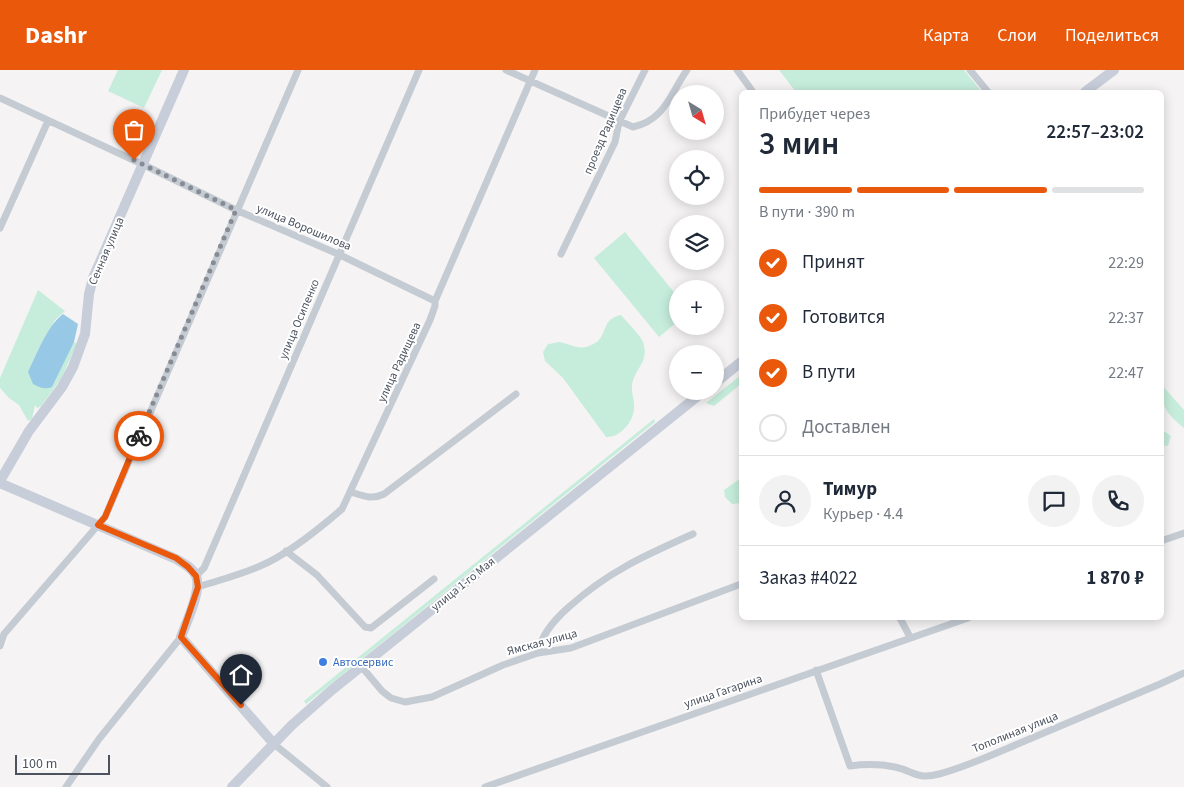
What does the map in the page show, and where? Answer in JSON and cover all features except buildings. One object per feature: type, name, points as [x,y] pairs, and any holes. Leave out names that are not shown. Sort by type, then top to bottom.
[{"type":"street","name":"Сенная улица","points":[[0,482],[37,419],[62,387],[73,367],[85,334],[91,286],[184,70]]},
{"type":"street","points":[[0,646],[4,634],[105,517],[298,70]]},
{"type":"street","name":"улица Осипенко","points":[[196,576],[204,568],[338,254],[420,70]]},
{"type":"street","points":[[506,70],[632,127],[646,124],[655,118],[664,108],[688,70]]},
{"type":"street","name":"улица Радищева","points":[[198,587],[261,566],[286,552],[342,509],[430,320],[435,301],[535,70]]},
{"type":"street","name":"проезд Радищева","points":[[561,254],[615,142],[619,122],[645,70]]},
{"type":"street","points":[[736,70],[751,90]]},
{"type":"street","points":[[970,70],[986,90]]},
{"type":"street","points":[[1088,90],[1114,70]]},
{"type":"street","name":"улица Ворошилова","points":[[0,98],[236,210],[338,254],[435,301]]},
{"type":"street","points":[[0,228],[48,121]]},
{"type":"street","points":[[724,376],[739,364]]},
{"type":"street","points":[[351,492],[370,498],[376,498],[384,494],[516,394]]},
{"type":"street","name":"улица 1-го Мая","points":[[232,787],[311,707],[693,400]]},
{"type":"street","points":[[0,482],[176,558],[196,576],[198,587],[181,637],[99,739],[66,787]]},
{"type":"street","points":[[1164,540],[1184,533]]},
{"type":"street","points":[[538,653],[539,643],[556,617],[588,590],[628,564],[693,534]]},
{"type":"street","points":[[286,552],[317,575],[365,627],[371,628],[434,579]]},
{"type":"street","name":"Ямская улица","points":[[361,666],[382,691],[391,698],[405,702],[432,697],[503,664],[538,653],[570,648],[739,585]]},
{"type":"street","points":[[901,620],[910,637]]},
{"type":"street","name":"улица Гагарина","points":[[485,787],[963,620]]},
{"type":"street","points":[[181,637],[274,744],[327,787]]},
{"type":"street","name":"Тополиная улица","points":[[816,670],[850,766],[862,764],[898,767],[912,774],[924,777],[939,774],[996,753],[1184,673]]},
{"type":"green space","points":[[118,70],[162,70],[144,108],[108,91]]},
{"type":"green space","points":[[779,70],[964,70],[980,90],[794,90]]},
{"type":"green space","points":[[625,232],[669,286],[669,329],[659,337],[594,258]]},
{"type":"green space","points":[[38,290],[65,311],[55,320],[36,357],[52,387],[71,347],[74,342],[77,344],[61,379],[41,406],[37,408],[35,405],[32,419],[28,421],[19,405],[0,388],[0,378]]},
{"type":"green space","points":[[621,315],[643,342],[645,355],[633,380],[634,406],[631,419],[621,432],[611,437],[606,437],[563,378],[545,361],[543,352],[548,344],[557,342],[579,347],[594,344],[599,340],[609,321]]},
{"type":"green space","points":[[739,377],[739,386],[724,398],[724,389]]},
{"type":"green space","points":[[1164,387],[1184,410],[1184,428],[1169,414],[1164,404]]},
{"type":"green space","points":[[710,400],[721,400],[714,406],[706,403]]},
{"type":"green space","points":[[654,419],[655,422],[306,704],[304,701]]},
{"type":"green space","points":[[1164,431],[1171,436],[1168,446],[1164,445]]},
{"type":"green space","points":[[739,479],[739,503],[732,504],[725,497],[724,490]]},
{"type":"water","points":[[63,314],[78,324],[74,342],[52,387],[40,387],[33,384],[28,372],[47,333]]},
{"type":"way so far","points":[[134,160],[236,210],[139,436]]},
{"type":"place","name":"Автосервис","points":[[323,662]]},
{"type":"route","points":[[139,436],[105,517],[98,525],[176,558],[196,576],[198,587],[181,637],[241,705]]}]
